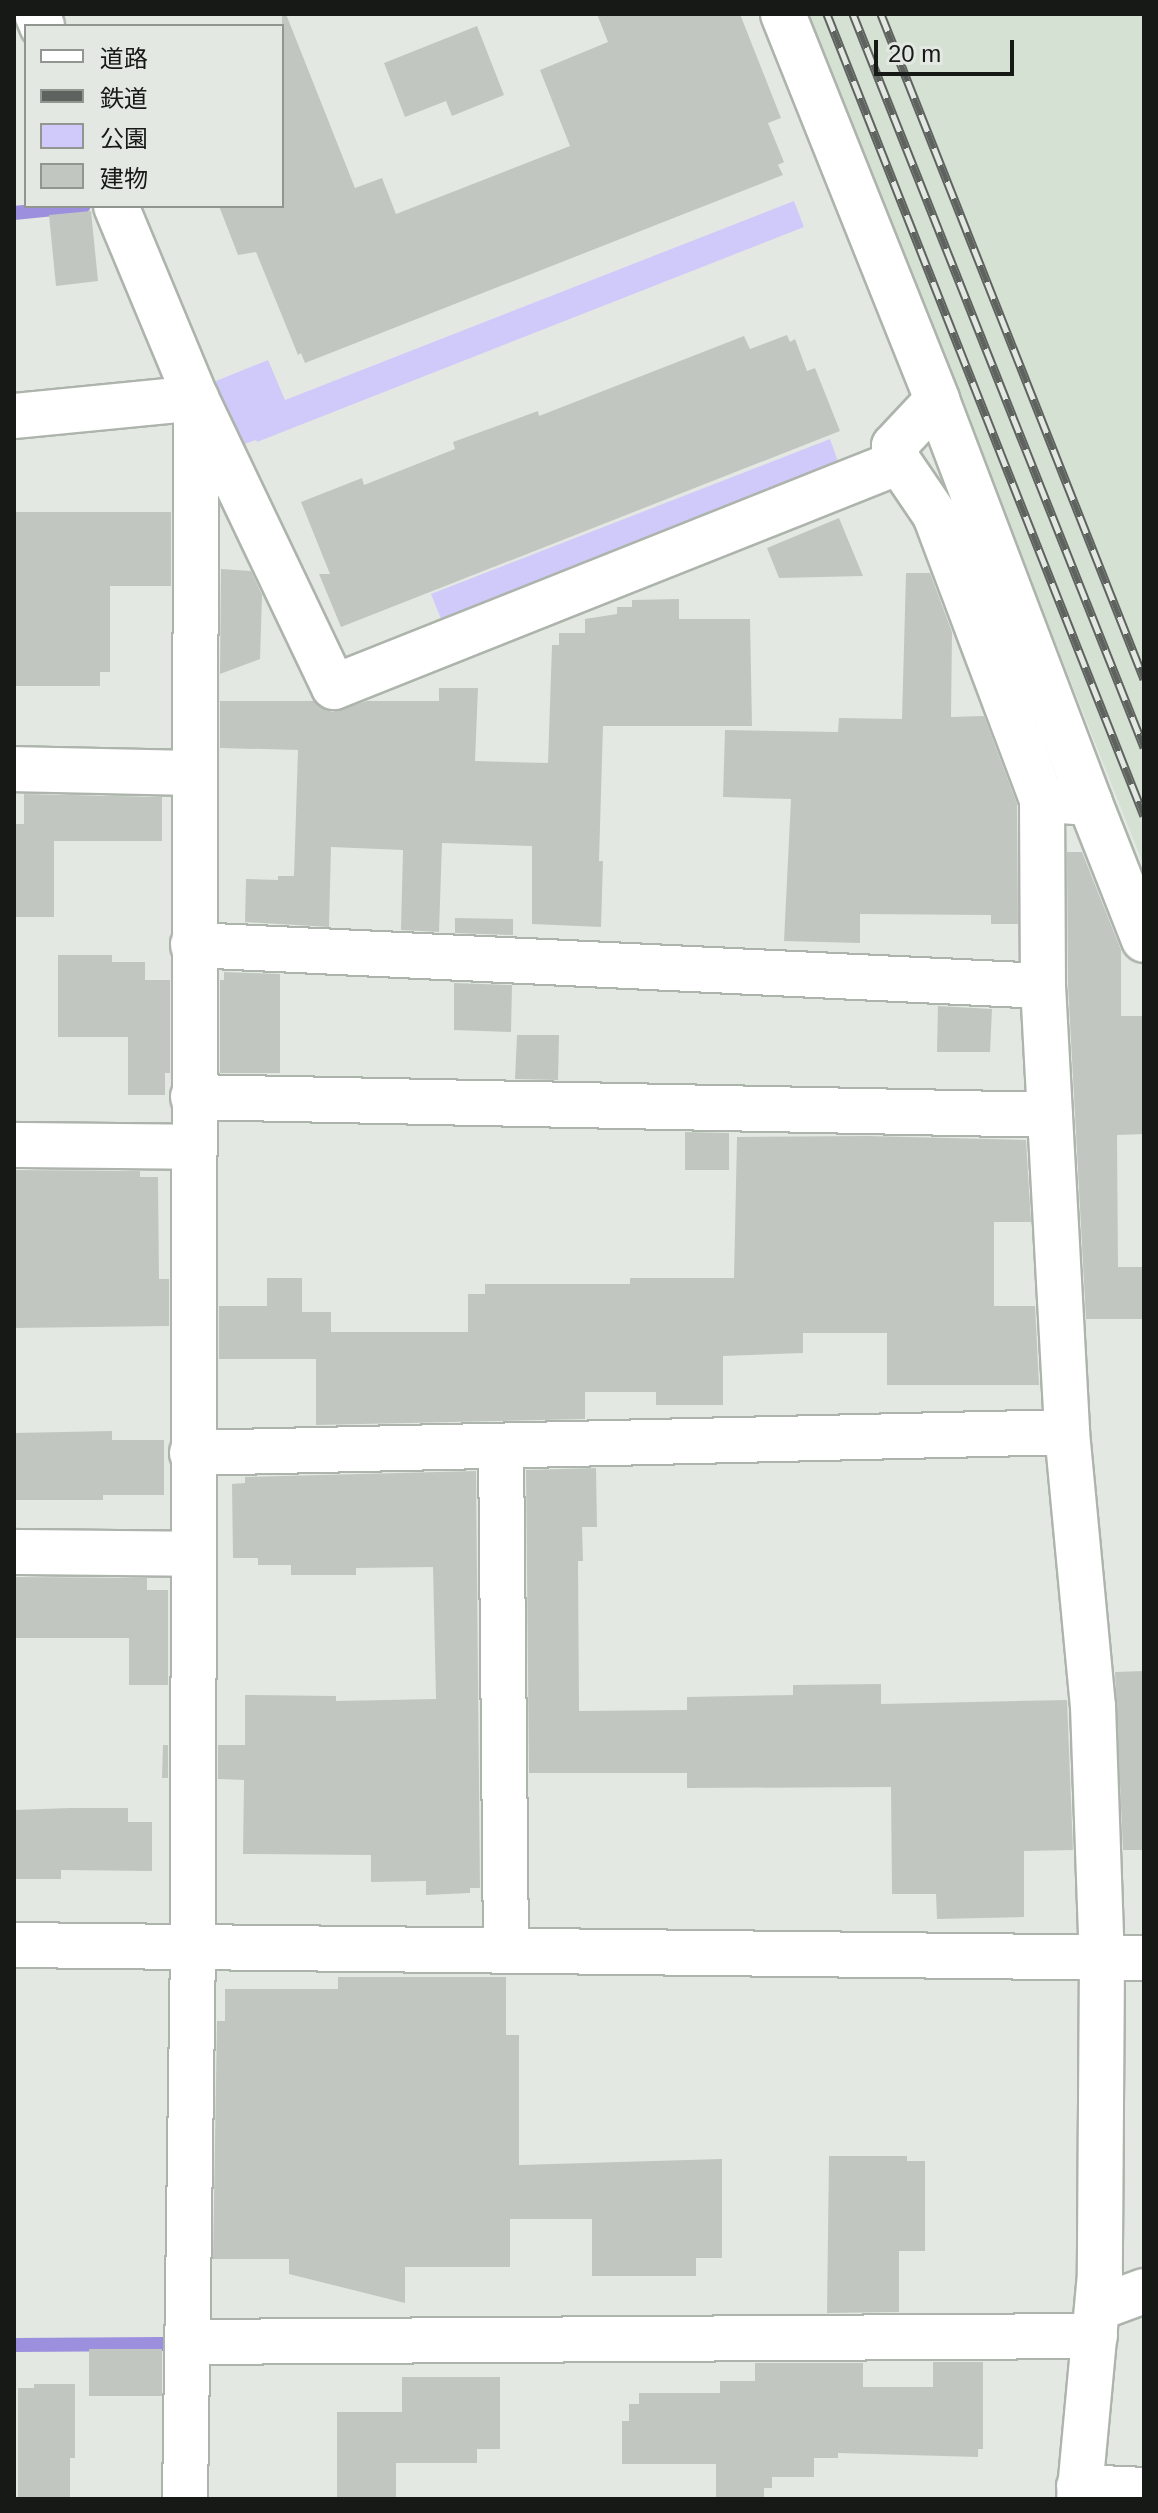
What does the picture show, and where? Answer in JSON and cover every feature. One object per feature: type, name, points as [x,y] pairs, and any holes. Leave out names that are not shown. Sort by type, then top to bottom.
[{"type":"street","points":[[783,14],[937,400],[1144,940]]},
{"type":"street","points":[[117,208],[196,398],[334,687],[899,462]]},
{"type":"street","points":[[14,416],[196,398]]},
{"type":"street","points":[[185,2499],[193,1947],[192,1147],[196,398]]},
{"type":"street","points":[[937,400],[894,446],[899,462],[935,515],[1042,799],[1043,986],[1067,1432],[1093,1706],[1123,1959],[1096,2322],[1079,2493],[1144,2490]]},
{"type":"street","points":[[14,769],[194,773]]},
{"type":"street","points":[[1042,799],[1090,803]]},
{"type":"street","points":[[193,945],[1043,986]]},
{"type":"street","points":[[193,1097],[1050,1115]]},
{"type":"street","points":[[14,1145],[192,1147]]},
{"type":"street","points":[[192,1453],[1067,1432]]},
{"type":"street","points":[[501,1446],[506,1951]]},
{"type":"street","points":[[14,1552],[192,1554]]},
{"type":"street","points":[[14,1945],[1123,1959]]},
{"type":"street","points":[[187,2342],[1096,2322],[1144,2291]]},
{"type":"shaded area","points":[[806,14],[1144,14],[1144,866]]},
{"type":"green space","points":[[794,201],[804,227],[257,442],[236,447],[211,383],[268,360],[285,400]]},
{"type":"green space","points":[[830,439],[841,470],[443,624],[431,594]]},
{"type":"building","points":[[282,14],[286,14],[355,188],[382,178],[396,214],[570,146],[540,70],[608,42],[597,14],[740,14],[781,118],[768,123],[784,162],[778,165],[783,175],[305,363],[301,353],[298,355],[256,252],[238,255],[220,208],[284,208]]},
{"type":"building","points":[[477,26],[504,95],[452,116],[446,101],[405,117],[384,63]]},
{"type":"building","points":[[91,211],[98,281],[56,286],[49,215]]},
{"type":"building","points":[[787,335],[790,342],[795,339],[807,371],[815,368],[840,431],[341,627],[319,574],[330,574],[301,502],[362,478],[364,485],[455,449],[453,442],[538,411],[539,416],[744,336],[750,349]]},
{"type":"building","points":[[14,512],[171,512],[171,586],[110,586],[110,672],[100,672],[100,686],[16,686]]},
{"type":"building","points":[[839,518],[863,576],[779,578],[767,548]]},
{"type":"building","points":[[221,569],[251,571],[262,595],[260,659],[220,674]]},
{"type":"building","points":[[906,573],[930,573],[952,632],[951,717],[984,716],[1017,804],[1018,924],[991,924],[991,915],[860,914],[860,943],[784,941],[791,799],[723,797],[725,730],[838,732],[839,718],[902,719]]},
{"type":"building","points":[[679,599],[679,619],[750,619],[752,726],[603,726],[599,861],[603,861],[601,927],[532,924],[532,846],[442,843],[439,932],[401,930],[403,850],[331,847],[329,927],[245,922],[246,879],[278,880],[278,876],[294,876],[298,750],[220,748],[220,701],[314,701],[332,712],[367,701],[439,701],[439,688],[478,688],[475,761],[548,763],[552,645],[559,645],[559,633],[585,633],[585,619],[617,614],[617,607],[632,607],[632,600]]},
{"type":"building","points":[[24,794],[162,797],[162,841],[54,841],[54,917],[14,917],[14,824],[24,824]]},
{"type":"building","points":[[1067,852],[1082,852],[1121,950],[1121,1016],[1144,1016],[1144,1134],[1117,1135],[1118,1267],[1144,1267],[1144,1319],[1086,1319],[1068,985]]},
{"type":"building","points":[[455,918],[513,919],[513,935],[455,933]]},
{"type":"building","points":[[58,955],[112,955],[112,962],[145,962],[145,980],[170,980],[170,1073],[165,1073],[165,1095],[128,1095],[128,1037],[58,1037]]},
{"type":"building","points":[[224,972],[280,974],[280,1073],[220,1073],[220,980],[224,980]]},
{"type":"building","points":[[454,983],[512,985],[511,1032],[454,1030]]},
{"type":"building","points":[[938,1006],[992,1009],[990,1052],[937,1052]]},
{"type":"building","points":[[517,1035],[559,1035],[558,1080],[515,1079]]},
{"type":"building","points":[[685,1132],[729,1133],[729,1170],[685,1170]]},
{"type":"building","points":[[737,1137],[1026,1140],[1031,1222],[994,1222],[994,1306],[1035,1306],[1039,1385],[887,1385],[887,1333],[803,1333],[803,1353],[723,1356],[723,1405],[656,1405],[656,1392],[585,1392],[585,1419],[316,1425],[316,1359],[219,1359],[219,1306],[267,1306],[267,1278],[302,1278],[302,1312],[331,1312],[331,1332],[468,1332],[468,1294],[485,1294],[485,1284],[630,1284],[630,1278],[734,1278]]},
{"type":"building","points":[[14,1170],[140,1171],[140,1177],[158,1177],[159,1279],[169,1279],[169,1326],[14,1328]]},
{"type":"building","points":[[112,1431],[112,1440],[164,1440],[164,1495],[103,1495],[103,1500],[14,1500],[14,1433]]},
{"type":"building","points":[[596,1468],[597,1527],[582,1527],[583,1561],[578,1561],[579,1711],[687,1710],[687,1697],[793,1695],[793,1685],[881,1684],[881,1704],[1067,1700],[1073,1850],[1024,1851],[1024,1917],[937,1919],[936,1894],[892,1894],[891,1787],[687,1788],[687,1773],[529,1773],[526,1470]]},
{"type":"building","points":[[476,1471],[480,1888],[470,1888],[470,1893],[426,1895],[426,1881],[371,1882],[371,1855],[243,1854],[244,1780],[218,1779],[218,1745],[245,1745],[245,1695],[336,1696],[336,1701],[436,1699],[433,1567],[356,1568],[356,1575],[291,1575],[291,1565],[258,1565],[258,1558],[233,1558],[232,1484],[245,1483],[245,1477]]},
{"type":"building","points":[[14,1577],[147,1578],[147,1590],[168,1590],[168,1685],[129,1685],[129,1638],[14,1638]]},
{"type":"building","points":[[1144,1671],[1144,1850],[1123,1850],[1115,1672]]},
{"type":"building","points":[[163,1745],[168,1745],[168,1778],[162,1778]]},
{"type":"building","points":[[128,1808],[128,1822],[152,1822],[152,1871],[61,1870],[61,1879],[14,1879],[14,1810]]},
{"type":"building","points":[[338,1977],[506,1977],[506,2035],[519,2035],[519,2165],[722,2159],[722,2258],[696,2258],[696,2276],[592,2276],[592,2219],[510,2219],[510,2267],[405,2267],[405,2303],[289,2274],[289,2259],[213,2259],[217,2021],[225,2021],[225,1989],[338,1989]]},
{"type":"building","points":[[829,2156],[907,2156],[907,2161],[925,2161],[925,2251],[899,2251],[899,2312],[827,2313]]},
{"type":"building","points":[[89,2349],[162,2349],[162,2396],[89,2396]]},
{"type":"building","points":[[933,2362],[983,2362],[983,2449],[978,2449],[978,2457],[838,2453],[838,2458],[814,2458],[814,2477],[772,2477],[772,2488],[764,2488],[764,2499],[716,2498],[716,2464],[622,2464],[622,2421],[629,2421],[629,2404],[639,2404],[639,2393],[720,2393],[720,2381],[755,2381],[755,2363],[863,2363],[863,2387],[933,2387]]},
{"type":"building","points":[[402,2377],[500,2377],[500,2449],[477,2449],[477,2463],[396,2463],[396,2499],[337,2499],[337,2412],[402,2412]]},
{"type":"building","points":[[34,2384],[75,2384],[75,2458],[70,2458],[70,2499],[18,2499],[18,2388],[34,2388]]},
{"type":"waterway","points":[[14,213],[64,208]]},
{"type":"waterway","points":[[14,2345],[163,2344]]},
{"type":"railway","points":[[827,14],[1144,816]]},
{"type":"railway","points":[[853,14],[1144,747]]},
{"type":"railway","points":[[881,14],[1144,679]]}]
